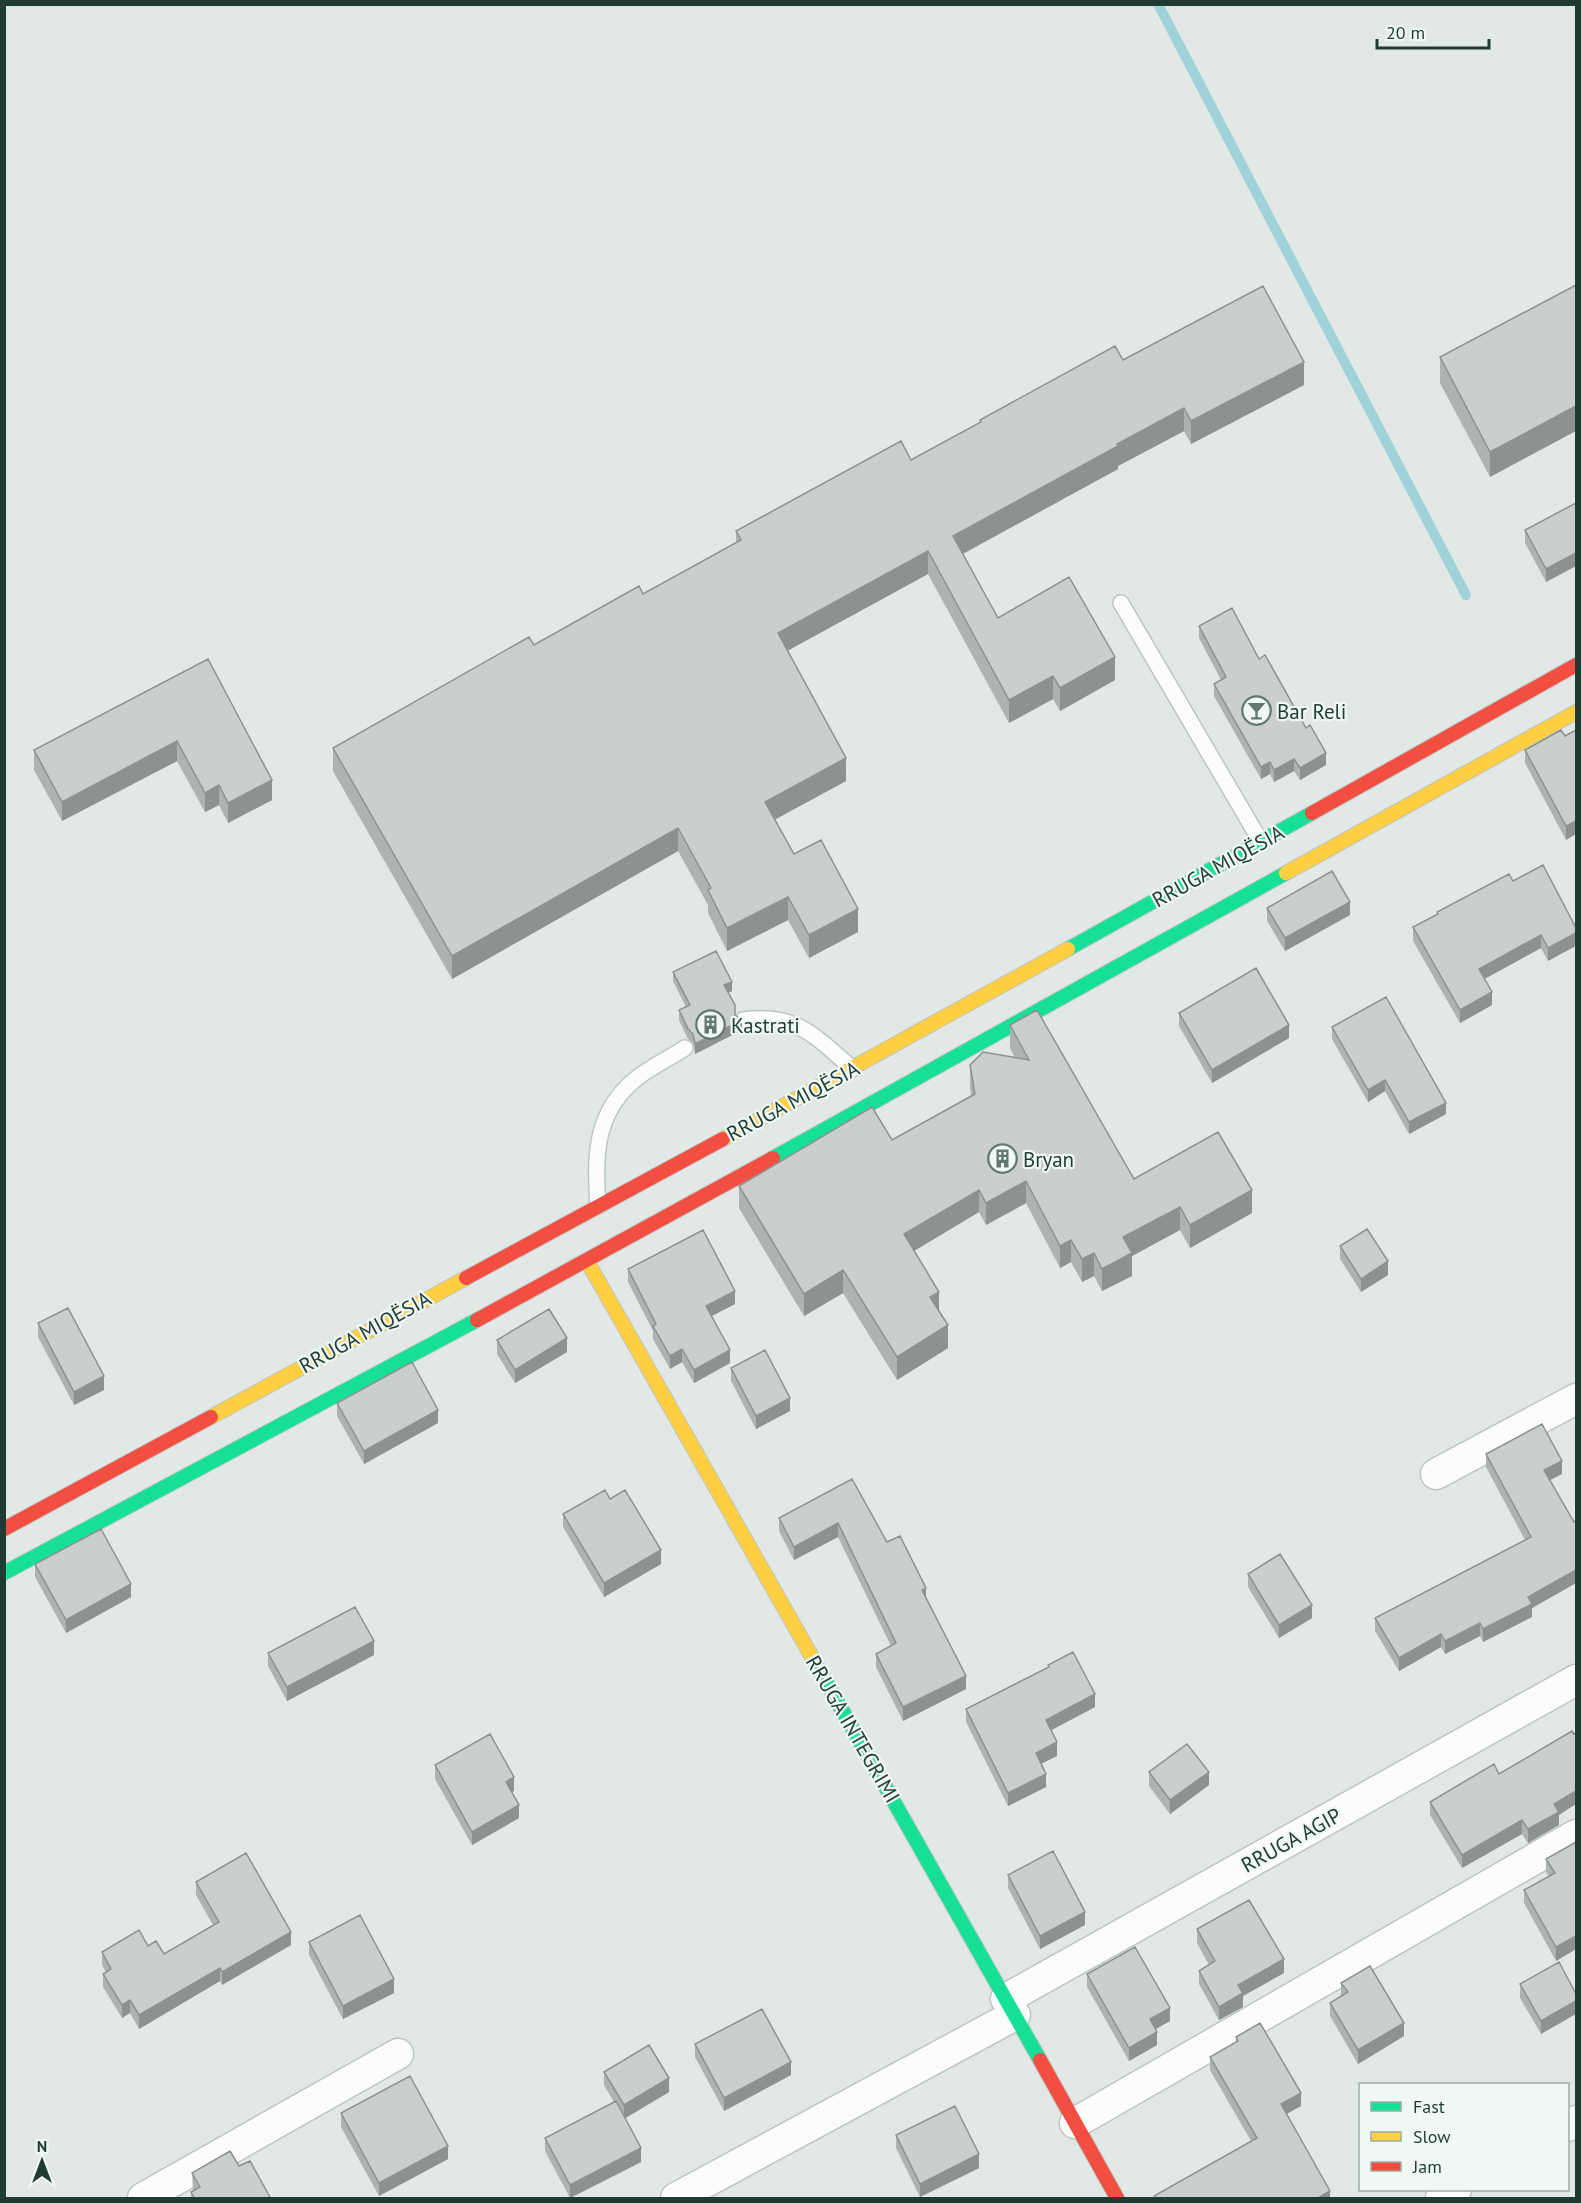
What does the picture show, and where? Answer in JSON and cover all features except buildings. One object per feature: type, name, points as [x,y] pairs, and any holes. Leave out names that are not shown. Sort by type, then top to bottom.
[{"type":"main road","name":"RRUGA MIQËSIA","points":[[4,1529],[598,1205],[853,1069],[1576,665]]},
{"type":"main road","name":"RRUGA MIQËSIA","points":[[4,1573],[587,1261],[1575,715]]},
{"type":"main road","name":"RRUGA INTEGRIMI","points":[[587,1261],[1011,2007],[1117,2199]]},
{"type":"street","points":[[1436,1474],[1576,1399]]},
{"type":"street","name":"RRUGA AGIP","points":[[676,2199],[1576,1680]]},
{"type":"street","points":[[1075,2123],[1576,1835]]},
{"type":"street","points":[[143,2199],[399,2054]]},
{"type":"street","points":[[1441,2199],[1454,2191]]},
{"type":"lane","points":[[1121,603],[1261,842]]},
{"type":"lane","points":[[743,1020],[762,1017],[796,1024],[811,1032],[853,1069]]},
{"type":"lane","points":[[598,1205],[595,1170],[605,1120],[618,1098],[637,1078],[685,1048]]},
{"type":"waterway","points":[[1158,4],[1466,595]]},
{"type":"traffic: fast","points":[[1068,949],[1312,813]]},
{"type":"traffic: fast","points":[[773,1158],[1286,873]]},
{"type":"traffic: fast","points":[[4,1573],[477,1320]]},
{"type":"traffic: fast","points":[[812,1657],[1040,2060]]},
{"type":"traffic: slow","points":[[1286,873],[1576,712]]},
{"type":"traffic: slow","points":[[723,1139],[1068,949]]},
{"type":"traffic: slow","points":[[587,1261],[812,1657]]},
{"type":"traffic: slow","points":[[211,1417],[466,1278]]},
{"type":"traffic: jam","points":[[1312,813],[1576,665]]},
{"type":"traffic: jam","points":[[466,1278],[723,1139]]},
{"type":"traffic: jam","points":[[477,1320],[773,1158]]},
{"type":"traffic: jam","points":[[4,1529],[211,1417]]},
{"type":"traffic: jam","points":[[1040,2060],[1117,2198]]},
{"type":"place","name":"Bar Reli","points":[[1256,711]]},
{"type":"place","name":"Kastrati","points":[[710,1025]]},
{"type":"place","name":"Bryan","points":[[1002,1159]]}]
